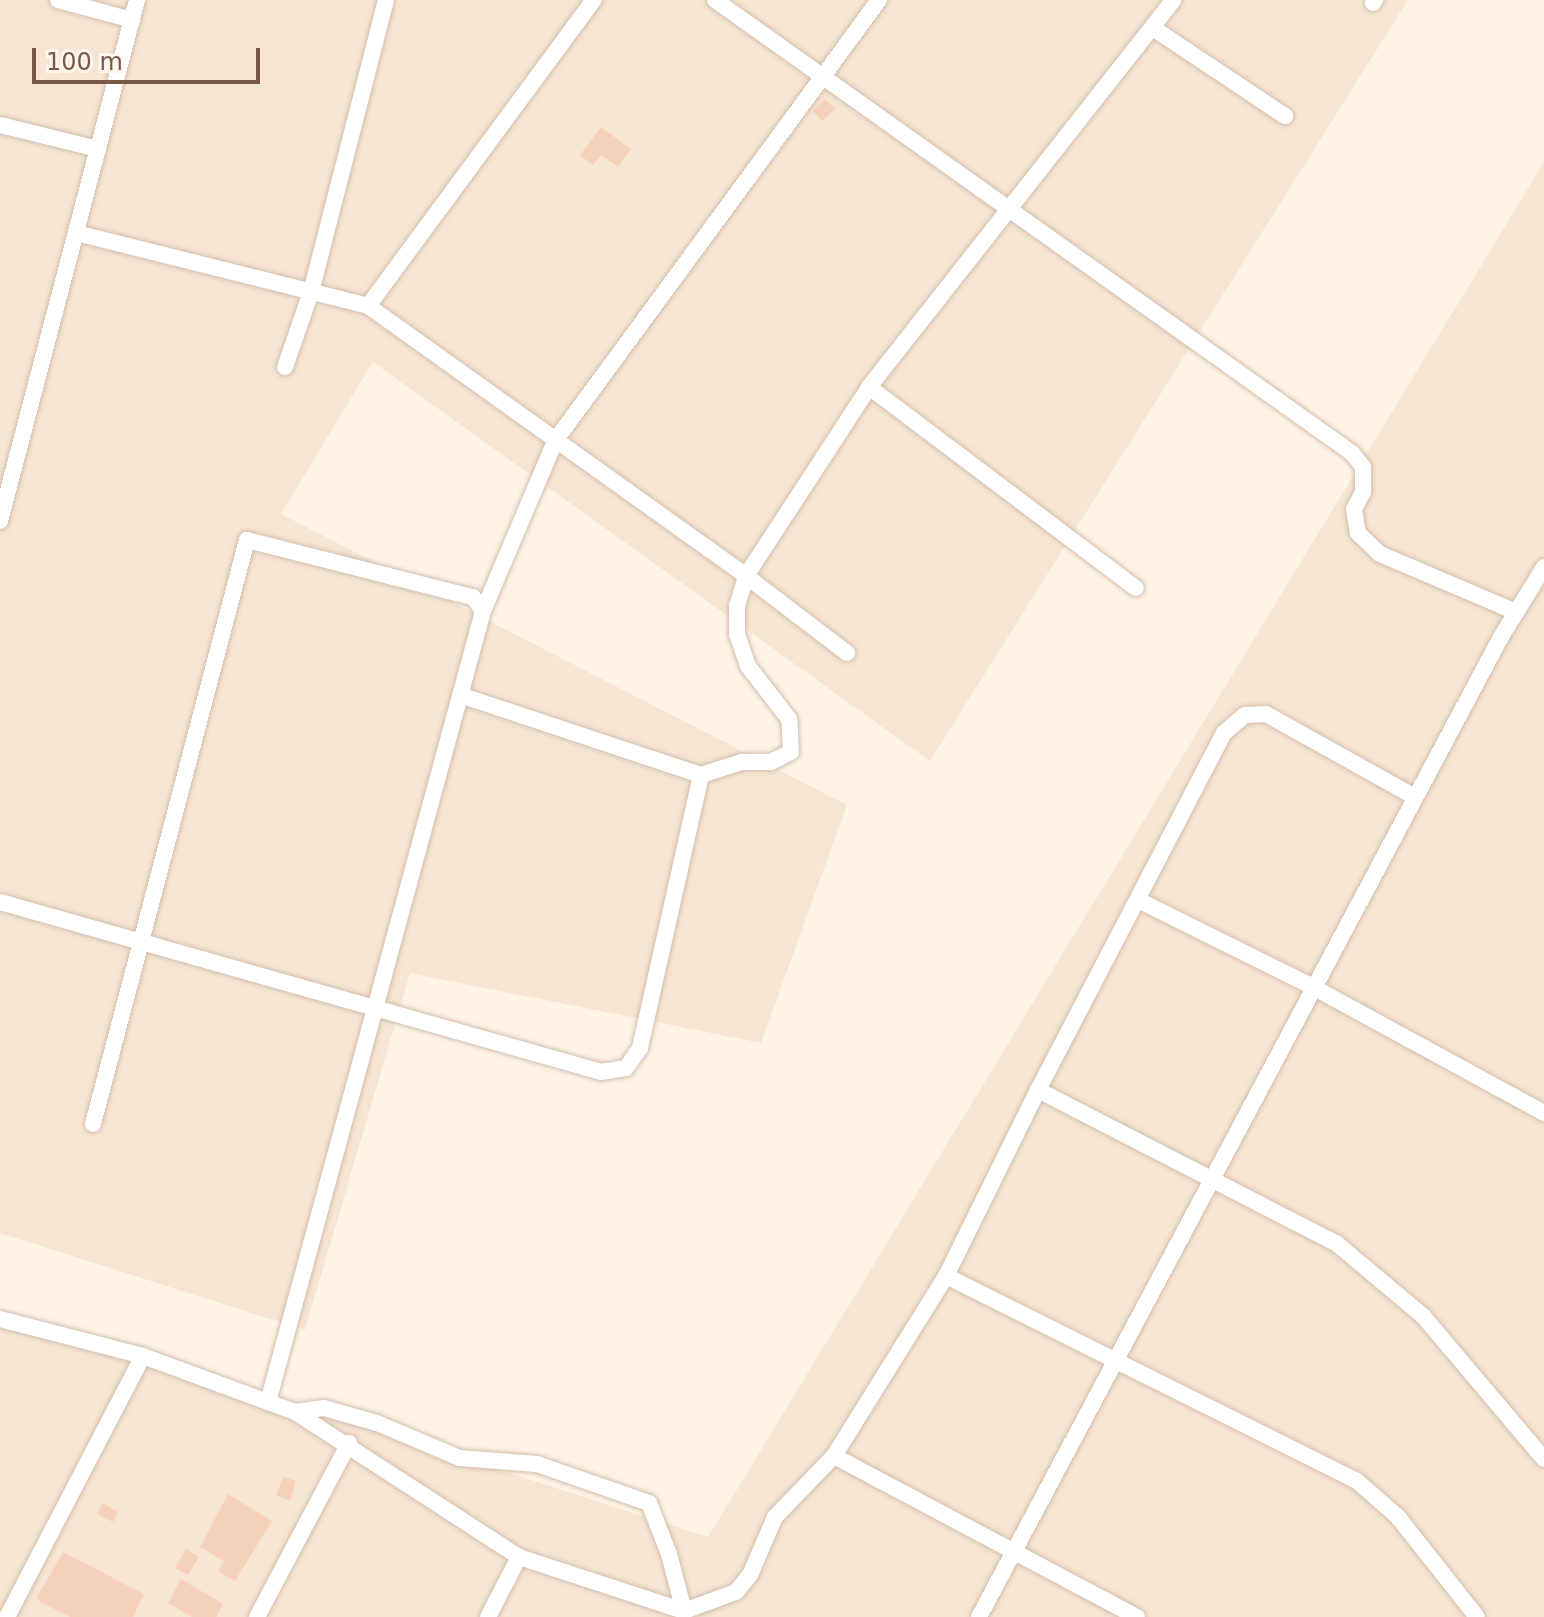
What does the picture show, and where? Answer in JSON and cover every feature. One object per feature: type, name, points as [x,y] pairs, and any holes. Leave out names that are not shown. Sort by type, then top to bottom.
[{"type":"street","points":[[58,0],[132,20]]},
{"type":"street","points":[[0,521],[137,0]]},
{"type":"street","points":[[285,367],[311,292],[386,0]]},
{"type":"street","points":[[368,306],[594,0]]},
{"type":"street","points":[[715,0],[1352,453],[1363,467],[1363,492],[1354,509],[1358,533],[1380,554],[1516,612]]},
{"type":"street","points":[[268,1402],[483,611],[555,441],[879,0]]},
{"type":"street","points":[[460,695],[701,775],[742,762],[771,762],[791,752],[789,719],[748,666],[737,634],[737,606],[746,576],[869,387],[1173,0]]},
{"type":"street","points":[[1153,28],[1285,116]]},
{"type":"street","points":[[0,125],[98,149]]},
{"type":"street","points":[[76,233],[368,306],[746,576],[847,653]]},
{"type":"street","points":[[869,387],[1136,588]]},
{"type":"street","points":[[93,1124],[247,540],[473,597],[483,611]]},
{"type":"street","points":[[979,1617],[1415,797],[1516,612],[1544,567]]},
{"type":"street","points":[[0,1319],[143,1356],[295,1412],[349,1443],[519,1557],[684,1611],[736,1592],[750,1575],[775,1517],[834,1456],[946,1276],[1038,1090],[1224,733],[1245,715],[1266,714],[1415,797]]},
{"type":"street","points":[[0,902],[601,1072],[626,1068],[640,1048],[701,775]]},
{"type":"street","points":[[1138,900],[1313,987],[1544,1113]]},
{"type":"street","points":[[1038,1090],[1336,1243],[1423,1316],[1544,1459]]},
{"type":"street","points":[[946,1276],[1357,1481],[1398,1517],[1477,1617]]},
{"type":"street","points":[[7,1617],[143,1356]]},
{"type":"street","points":[[295,1412],[324,1408],[377,1423],[460,1458],[537,1464],[649,1503],[669,1554],[684,1611]]},
{"type":"street","points":[[257,1617],[349,1443]]},
{"type":"street","points":[[834,1456],[1137,1617]]},
{"type":"street","points":[[488,1617],[519,1557]]},
{"type":"shaded area","points":[[0,0],[1408,0],[930,761],[373,362],[281,514],[847,805],[761,1043],[410,973],[305,1330],[0,1233]]},
{"type":"shaded area","points":[[1544,162],[1544,1617],[0,1617],[0,1309],[708,1537]]},
{"type":"building","points":[[825,99],[835,109],[822,121],[813,111]]},
{"type":"building","points":[[601,127],[631,149],[618,167],[601,155],[593,165],[580,155]]},
{"type":"building","points":[[283,1477],[296,1481],[290,1501],[276,1495]]},
{"type":"building","points":[[228,1494],[272,1521],[235,1581],[218,1571],[224,1561],[200,1547]]},
{"type":"building","points":[[103,1503],[118,1512],[113,1522],[97,1514]]},
{"type":"building","points":[[186,1549],[199,1557],[188,1575],[175,1568]]},
{"type":"building","points":[[63,1552],[144,1594],[133,1617],[70,1617],[39,1601],[37,1597]]},
{"type":"building","points":[[181,1579],[223,1604],[216,1617],[192,1617],[168,1603]]}]
